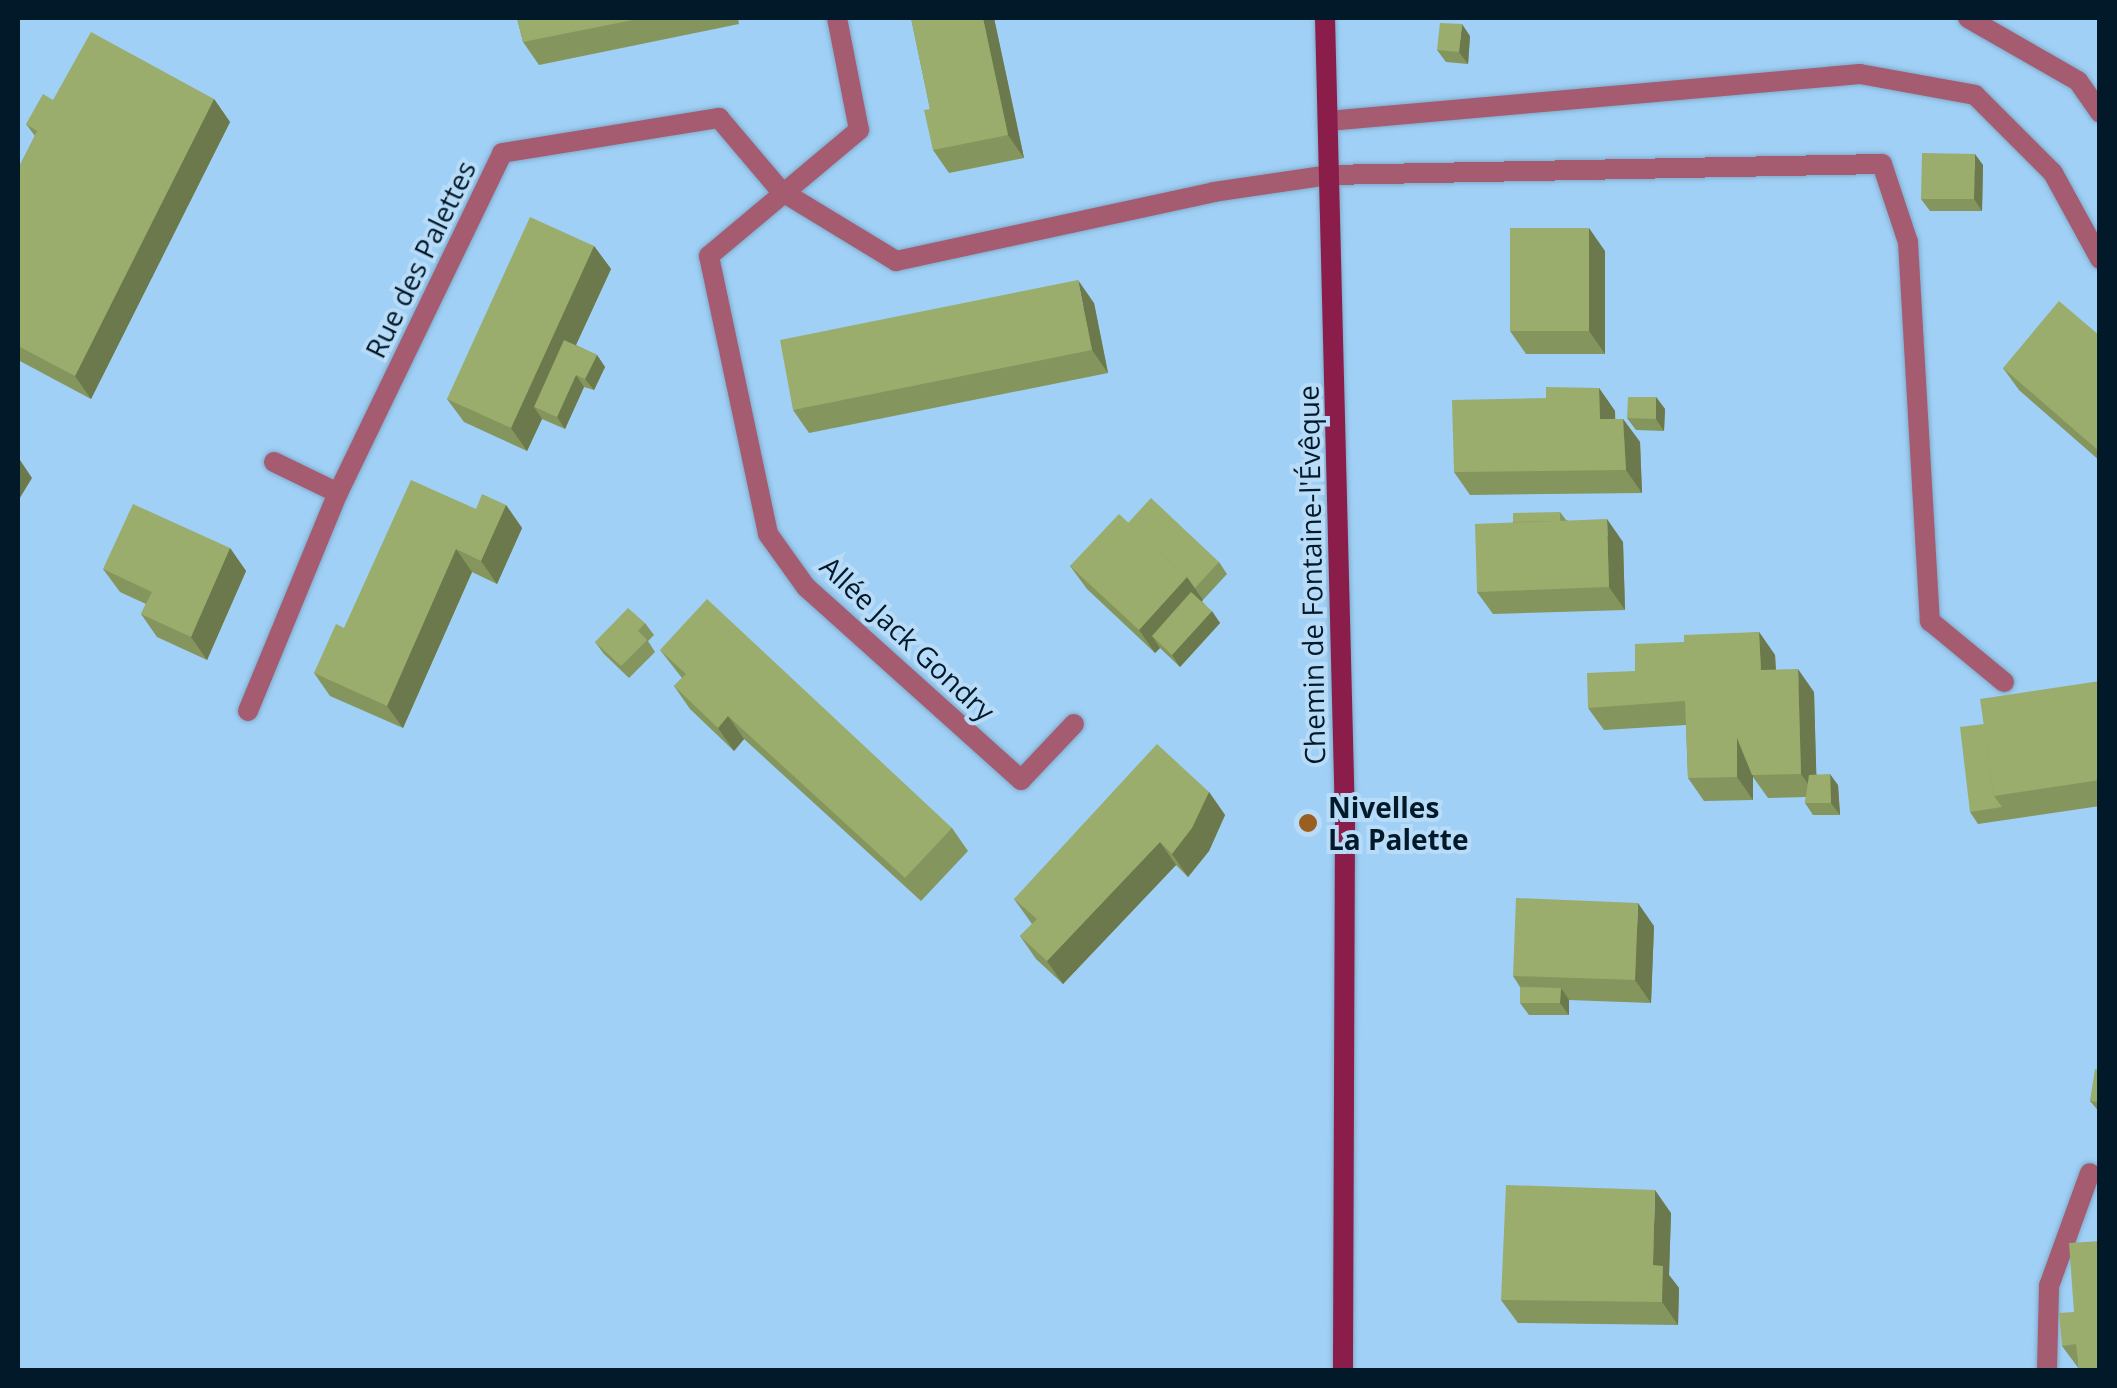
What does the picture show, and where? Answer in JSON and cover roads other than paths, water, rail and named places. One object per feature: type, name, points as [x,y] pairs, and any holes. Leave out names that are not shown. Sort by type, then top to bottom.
[{"type":"street","points":[[781,191],[859,130],[837,18]]},
{"type":"street","name":"Chemin de Fontaine-l'Évêque","points":[[1325,18],[1345,818],[1343,1370]]},
{"type":"street","points":[[1968,18],[2078,81],[2100,113]]},
{"type":"street","points":[[1328,121],[1860,74],[1976,95],[2053,173],[2100,260]]},
{"type":"street","name":"Rue des Palettes","points":[[248,711],[338,493],[502,153],[719,118],[781,191],[896,261],[1214,192],[1329,175],[1882,164],[1908,242],[1930,622],[2004,682]]},
{"type":"street","name":"Allée Jack Gondry","points":[[781,191],[709,256],[768,534],[806,587],[1021,780],[1074,724]]},
{"type":"street","points":[[274,462],[338,493]]},
{"type":"street","points":[[2047,1370],[2049,1286],[2090,1172]]},
{"type":"place","name":"Nivelles La Palette","points":[[1308,823]]}]
